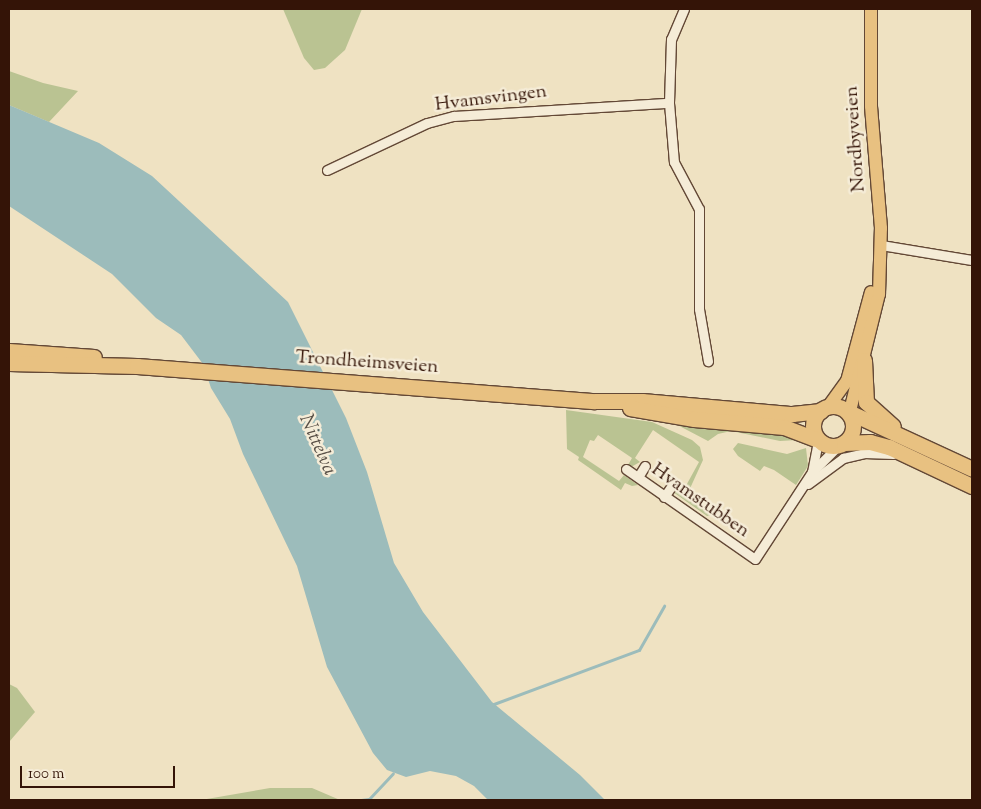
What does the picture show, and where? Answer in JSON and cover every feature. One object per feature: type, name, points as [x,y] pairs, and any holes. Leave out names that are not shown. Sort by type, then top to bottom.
[{"type":"highway","name":"Trondheimsveien","points":[[9,351],[90,356],[137,366]]},
{"type":"highway","points":[[864,360],[864,394],[870,407],[913,448]]},
{"type":"highway","name":"Trondheimsveien","points":[[9,363],[185,369],[595,401],[642,401],[783,413],[824,409]]},
{"type":"highway","name":"Trondheimsveien","points":[[595,401],[680,417],[784,427],[816,440]]},
{"type":"highway","points":[[972,468],[913,448],[870,442],[840,445],[816,440],[814,426],[824,409],[842,407],[913,448],[972,486]]},
{"type":"highway","points":[[840,445],[852,428],[850,412]]},
{"type":"main road","name":"Nordbyveien","points":[[850,412],[879,294],[881,245],[870,82],[871,9]]},
{"type":"main road","name":"Nordbyveien","points":[[824,409],[847,381],[880,266]]},
{"type":"street","points":[[684,9],[671,39],[669,103],[674,162],[699,209],[700,309],[708,361]]},
{"type":"street","name":"Hvamsvingen","points":[[327,170],[427,123],[454,116],[669,103]]},
{"type":"street","points":[[881,245],[972,260]]},
{"type":"street","points":[[806,485],[812,472],[816,440]]},
{"type":"street","points":[[812,472],[840,445]]},
{"type":"street","points":[[806,485],[837,460],[849,455],[913,448]]},
{"type":"street","points":[[638,476],[644,466]]},
{"type":"street","name":"Hvamstubben","points":[[626,469],[755,559],[806,485]]},
{"type":"street","points":[[664,497],[672,485]]},
{"type":"green space","points":[[283,9],[362,9],[345,50],[325,68],[314,70],[304,58]]},
{"type":"green space","points":[[9,71],[43,83],[78,91],[49,122],[9,105]]},
{"type":"green space","points":[[566,410],[652,422],[692,440],[700,447],[703,460],[687,495],[714,515],[707,516],[673,492],[675,489],[682,493],[699,462],[653,430],[635,458],[640,462],[631,467],[628,465],[632,458],[598,435],[594,441],[590,440],[583,457],[619,481],[624,475],[638,485],[632,486],[625,483],[621,490],[578,460],[579,457],[567,449]]},
{"type":"green space","points":[[666,419],[778,431],[797,440],[780,441],[731,431],[718,434],[708,441]]},
{"type":"green space","points":[[738,443],[787,454],[806,448],[808,466],[796,485],[774,470],[764,466],[760,471],[738,456],[733,449]]},
{"type":"green space","points":[[9,684],[17,688],[35,712],[9,742]]},
{"type":"green space","points":[[270,788],[312,788],[340,800],[201,800]]},
{"type":"water","name":"Nittelva","points":[[9,105],[99,143],[152,176],[288,302],[346,418],[367,472],[394,563],[423,612],[492,702],[580,775],[605,800],[488,800],[474,786],[456,776],[430,771],[406,777],[387,770],[373,753],[327,667],[297,566],[243,454],[230,419],[211,388],[203,364],[181,335],[156,318],[112,274],[9,206]]},
{"type":"waterway","points":[[491,705],[639,650],[664,606]]},
{"type":"waterway","points":[[361,800],[369,799],[393,773]]}]
